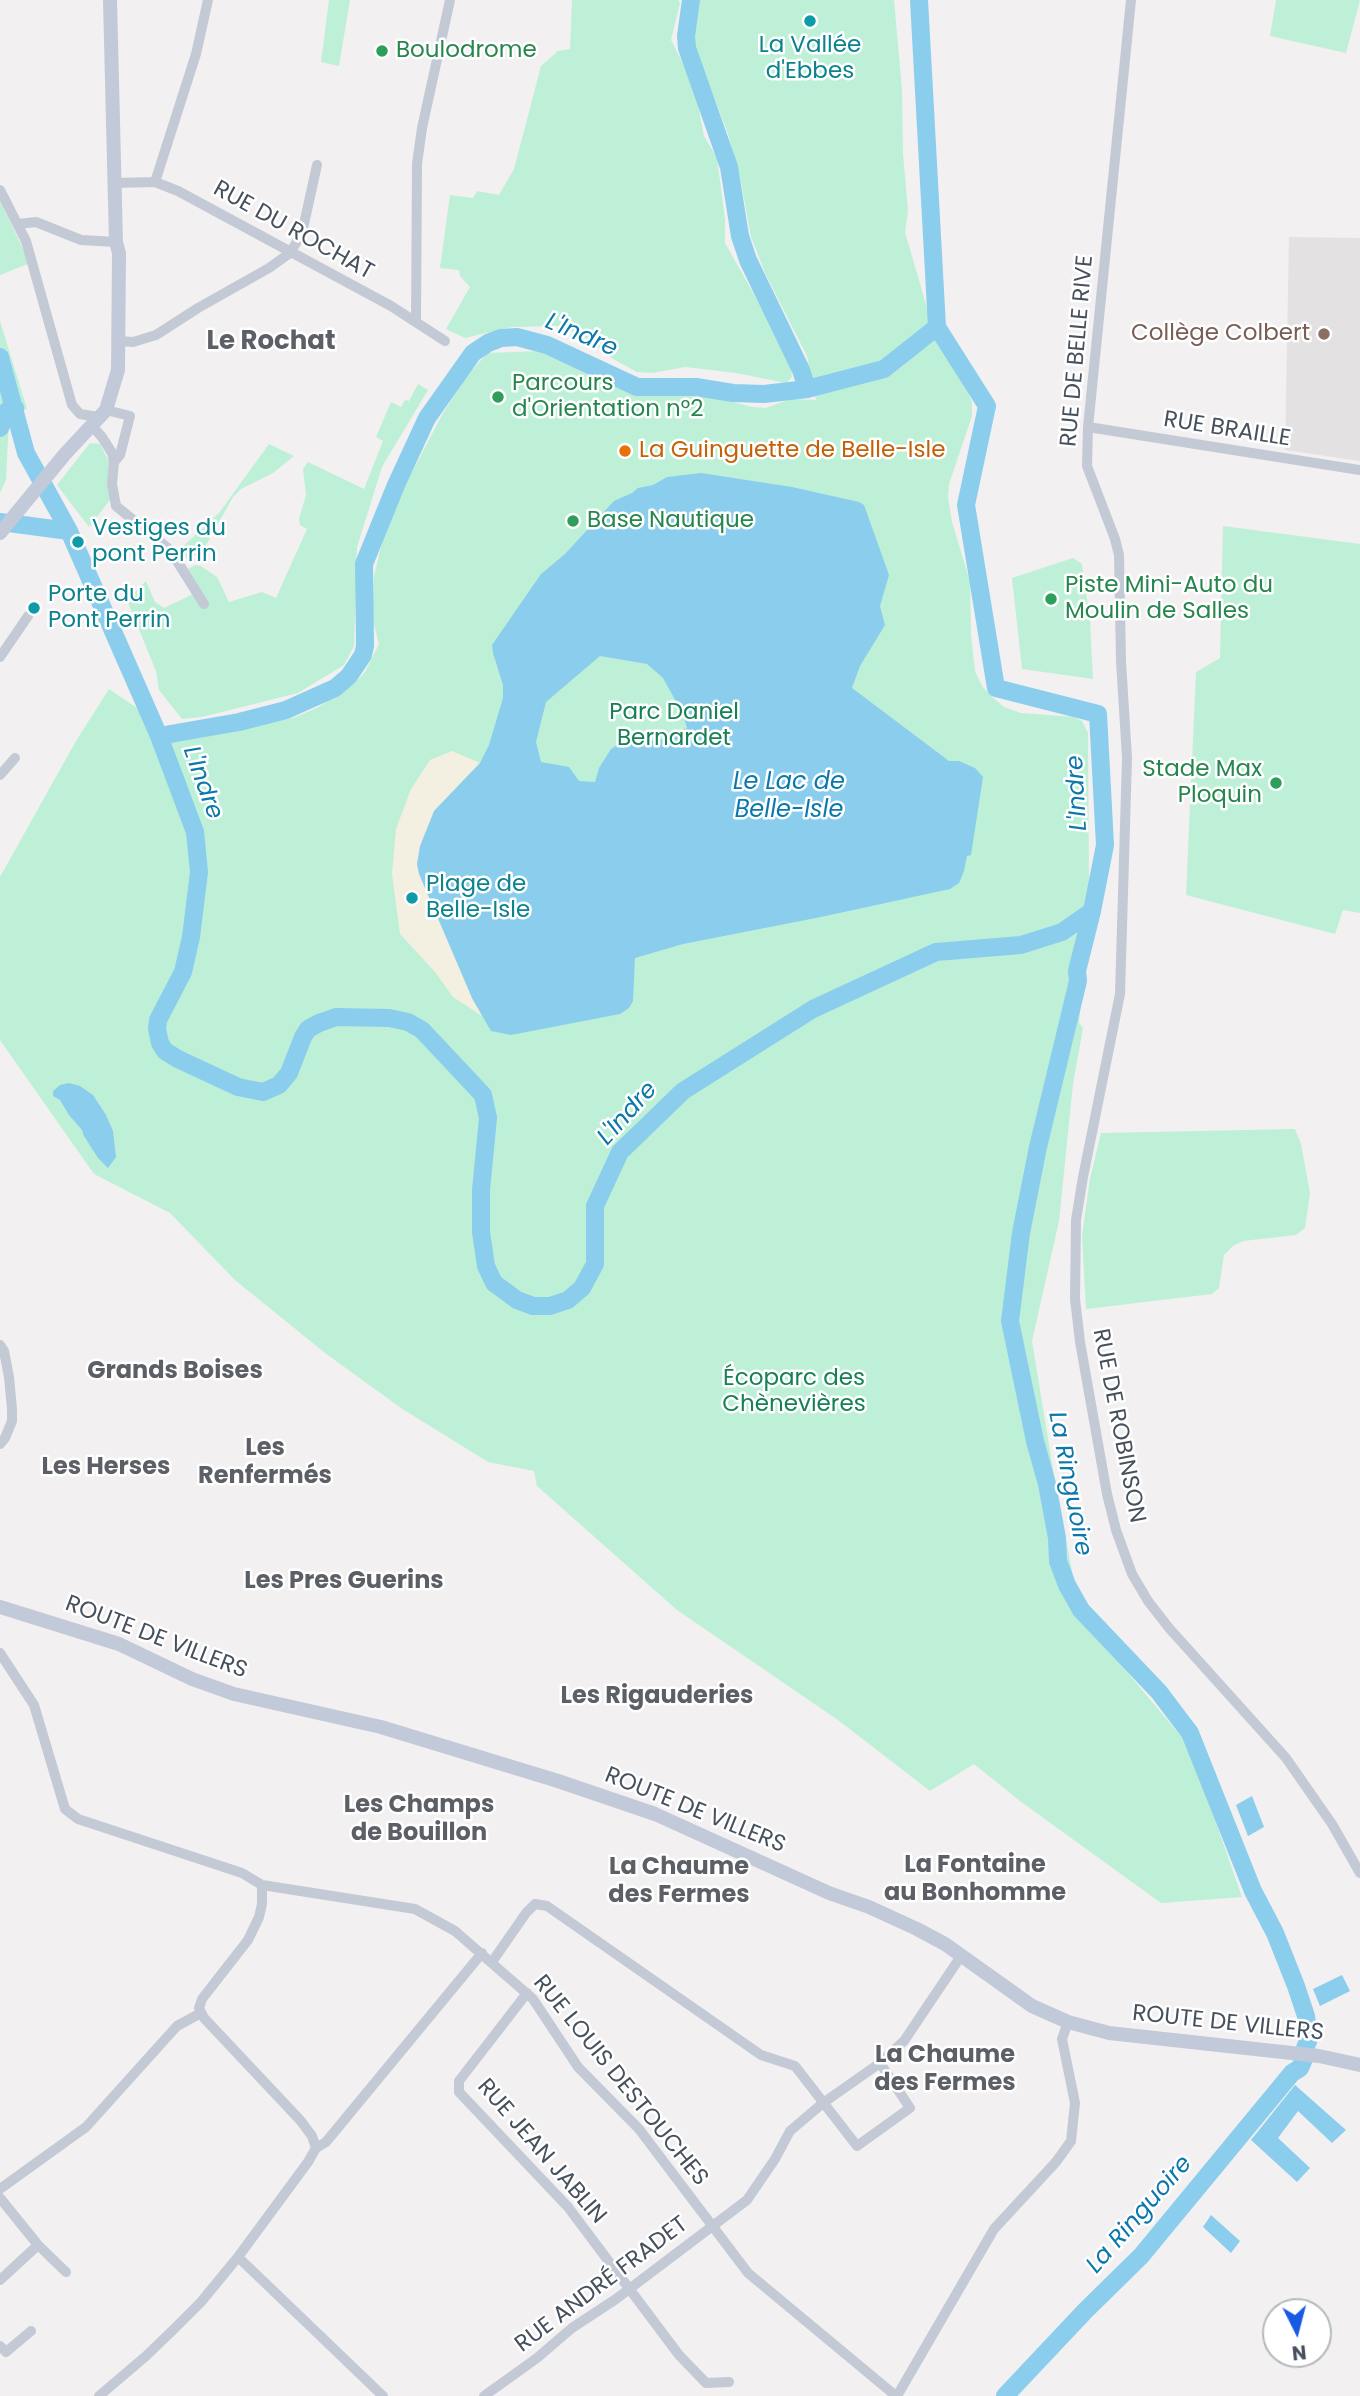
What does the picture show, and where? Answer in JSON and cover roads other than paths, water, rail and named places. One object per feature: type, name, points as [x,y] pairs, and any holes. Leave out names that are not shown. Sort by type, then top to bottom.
[{"type":"main road","points":[[0,533],[98,418],[118,370],[119,253],[116,242],[110,0]]},
{"type":"main road","points":[[98,418],[109,371],[112,343],[110,253],[116,242]]},
{"type":"main road","name":"ROUTE DE VILLERS","points":[[0,1607],[119,1644],[192,1679],[234,1694],[381,1727],[655,1814],[829,1893],[906,1923],[961,1956],[1032,2006],[1068,2022],[1110,2034],[1320,2056],[1360,2065]]},
{"type":"street","points":[[155,182],[196,54],[208,0]]},
{"type":"street","points":[[416,323],[417,164],[422,128],[450,0]]},
{"type":"street","name":"RUE DE BELLE RIVE","points":[[1120,995],[1127,758],[1121,661],[1119,555],[1087,466],[1088,427],[1130,0]]},
{"type":"street","points":[[120,341],[133,342],[156,335],[270,268],[290,253],[302,233],[317,165]]},
{"type":"street","name":"RUE DU ROCHAT","points":[[114,183],[155,182],[178,191],[391,306],[445,341]]},
{"type":"street","points":[[0,190],[18,224],[38,279],[72,405],[80,415],[98,418],[130,416],[120,455],[114,462]]},
{"type":"street","points":[[18,224],[36,222],[81,240],[116,242]]},
{"type":"street","points":[[98,418],[98,431],[109,447],[114,462],[112,484],[116,506],[170,550],[204,604]]},
{"type":"street","name":"RUE BRAILLE","points":[[1088,427],[1360,470]]},
{"type":"street","points":[[0,657],[28,617]]},
{"type":"street","points":[[0,775],[15,758]]},
{"type":"street","name":"RUE DE ROBINSON","points":[[1120,995],[1083,1177],[1076,1220],[1074,1259],[1075,1299],[1087,1388],[1116,1530],[1132,1574],[1148,1601],[1286,1758],[1332,1824],[1360,1873]]},
{"type":"street","points":[[0,1345],[4,1351],[9,1377],[12,1421],[0,1444]]},
{"type":"street","name":"RUE LOUIS DESTOUCHES","points":[[0,1653],[34,1705],[65,1809],[78,1819],[242,1873],[262,1885],[415,1909],[455,1931],[527,1993],[578,2067],[639,2129],[748,2273],[896,2396]]},
{"type":"street","points":[[262,1885],[259,1917],[248,1940],[202,1999],[199,2008],[204,2018],[292,2110],[312,2136],[316,2148]]},
{"type":"street","points":[[492,1962],[526,1913],[535,1904],[547,1906],[761,2055],[794,2066],[858,2146],[910,2108],[880,2063]]},
{"type":"street","points":[[99,2396],[201,2302],[238,2257],[316,2148],[326,2142],[482,1953]]},
{"type":"street","name":"RUE ANDRÉ FRADET","points":[[484,2396],[747,2200],[790,2131],[823,2103],[880,2063],[904,2041],[961,1956]]},
{"type":"street","name":"RUE JEAN JABLIN","points":[[527,1993],[459,2081],[460,2092],[568,2207],[679,2355],[706,2383],[729,2382]]},
{"type":"street","points":[[0,2189],[86,2127],[177,2026],[201,2013]]},
{"type":"street","points":[[896,2396],[994,2229],[1056,2162],[1071,2141],[1076,2103],[1062,2039],[1068,2022]]},
{"type":"street","points":[[0,2198],[38,2245],[66,2272]]},
{"type":"street","points":[[0,2280],[38,2245]]},
{"type":"street","points":[[238,2257],[383,2396]]},
{"type":"street","points":[[0,2346],[6,2352],[31,2331]]},
{"type":"water","name":"Le Lac de Belle-Isle","points":[[701,473],[792,487],[864,505],[889,575],[880,606],[885,625],[860,666],[852,688],[949,761],[959,761],[975,768],[983,777],[971,855],[967,856],[959,883],[950,889],[683,944],[635,958],[633,1001],[629,1008],[620,1014],[511,1035],[491,1031],[472,998],[419,874],[417,864],[420,846],[434,811],[480,763],[489,745],[503,698],[503,685],[492,645],[541,574],[565,554],[614,501],[667,477]],"holes":[[[600,656],[647,664],[663,678],[683,714],[687,728],[663,739],[634,743],[629,737],[611,749],[599,768],[595,782],[579,781],[569,767],[541,762],[536,742],[546,702]]]},
{"type":"water","points":[[69,1083],[80,1086],[93,1095],[106,1115],[113,1131],[116,1157],[108,1168],[98,1158],[60,1100],[53,1096],[53,1091],[60,1085]]},
{"type":"water","points":[[1252,1796],[1264,1827],[1248,1836],[1236,1805]]},
{"type":"water","points":[[1342,1975],[1350,1991],[1320,2006],[1313,1989]]},
{"type":"water","points":[[1295,2085],[1346,2130],[1332,2143],[1298,2111],[1278,2138],[1310,2168],[1297,2182],[1251,2140]]},
{"type":"water","points":[[1211,2215],[1240,2241],[1231,2253],[1203,2227]]},
{"type":"waterway","name":"L'Indre","points":[[159,736],[239,722],[286,710],[335,688],[349,676],[363,655],[365,646],[364,564],[396,485],[427,418],[473,353],[488,343],[501,338],[517,337],[547,345],[637,387],[696,387],[733,393],[764,394],[807,389],[801,370],[748,260],[740,236],[729,167],[687,48],[691,0]]},
{"type":"waterway","name":"L'Indre","points":[[0,357],[26,453],[69,531],[159,736],[195,832],[199,872],[191,937],[183,972],[158,1020],[160,1043],[165,1051],[178,1059],[238,1087],[263,1092],[279,1085],[289,1073],[303,1037],[308,1029],[319,1023],[336,1017],[389,1018],[408,1022],[422,1030],[483,1095],[488,1118],[481,1190],[481,1232],[486,1266],[494,1283],[517,1300],[533,1306],[550,1306],[568,1300],[582,1288],[595,1264],[595,1206],[620,1152],[683,1091],[813,1009],[936,952],[1021,945],[1062,932],[1092,911],[1105,845],[1098,714],[996,688],[966,505],[987,406],[937,327],[919,0]]},
{"type":"waterway","name":"L'Indre","points":[[807,389],[884,369],[937,327]]},
{"type":"waterway","points":[[0,428],[7,411],[15,408]]},
{"type":"waterway","points":[[0,522],[69,531]]},
{"type":"waterway","name":"La Ringuoire","points":[[1092,911],[1038,1147],[1021,1233],[1010,1321],[1035,1441],[1047,1484],[1057,1538],[1058,1561],[1067,1585],[1081,1610],[1159,1692],[1190,1733],[1253,1891],[1275,1933],[1296,1986],[1306,2016],[1309,2039],[1305,2048]]},
{"type":"waterway","name":"La Ringuoire","points":[[1005,2396],[1141,2256],[1292,2073],[1300,2068],[1304,2059]]},
{"type":"place","name":"La Vallée d'Ebbes","points":[[810,21]]},
{"type":"place","name":"Boulodrome","points":[[382,51]]},
{"type":"place","name":"Collège Colbert","points":[[1324,334]]},
{"type":"place","name":"Parcours d'Orientation n°2","points":[[498,397]]},
{"type":"place","name":"La Guinguette de Belle-Isle","points":[[625,451]]},
{"type":"place","name":"Base Nautique","points":[[573,521]]},
{"type":"place","name":"Vestiges du pont Perrin","points":[[78,542]]},
{"type":"place","name":"Piste Mini-Auto du Moulin de Salles","points":[[1051,599]]},
{"type":"place","name":"Porte du Pont Perrin","points":[[34,608]]},
{"type":"place","name":"Stade Max Ploquin","points":[[1276,783]]},
{"type":"place","name":"Plage de Belle-Isle","points":[[412,898]]},
{"type":"district","name":"Le Rochat","points":[[271,342]]},
{"type":"district","name":"Grands Boises","points":[[175,1372]]},
{"type":"district","name":"Les Renfermés","points":[[265,1463]]},
{"type":"district","name":"Les Herses","points":[[106,1468]]},
{"type":"district","name":"Les Pres Guerins","points":[[344,1582]]},
{"type":"district","name":"Les Rigauderies","points":[[657,1697]]},
{"type":"district","name":"Les Champs de Bouillon","points":[[419,1820]]},
{"type":"district","name":"La Fontaine au Bonhomme","points":[[975,1880]]},
{"type":"district","name":"La Chaume des Fermes","points":[[679,1882]]},
{"type":"district","name":"La Chaume des Fermes","points":[[945,2070]]},
{"type":"park label","name":"Parc Daniel Bernardet","points":[[674,726]]},
{"type":"park label","name":"Écoparc des Chènevières","points":[[794,1392]]}]
